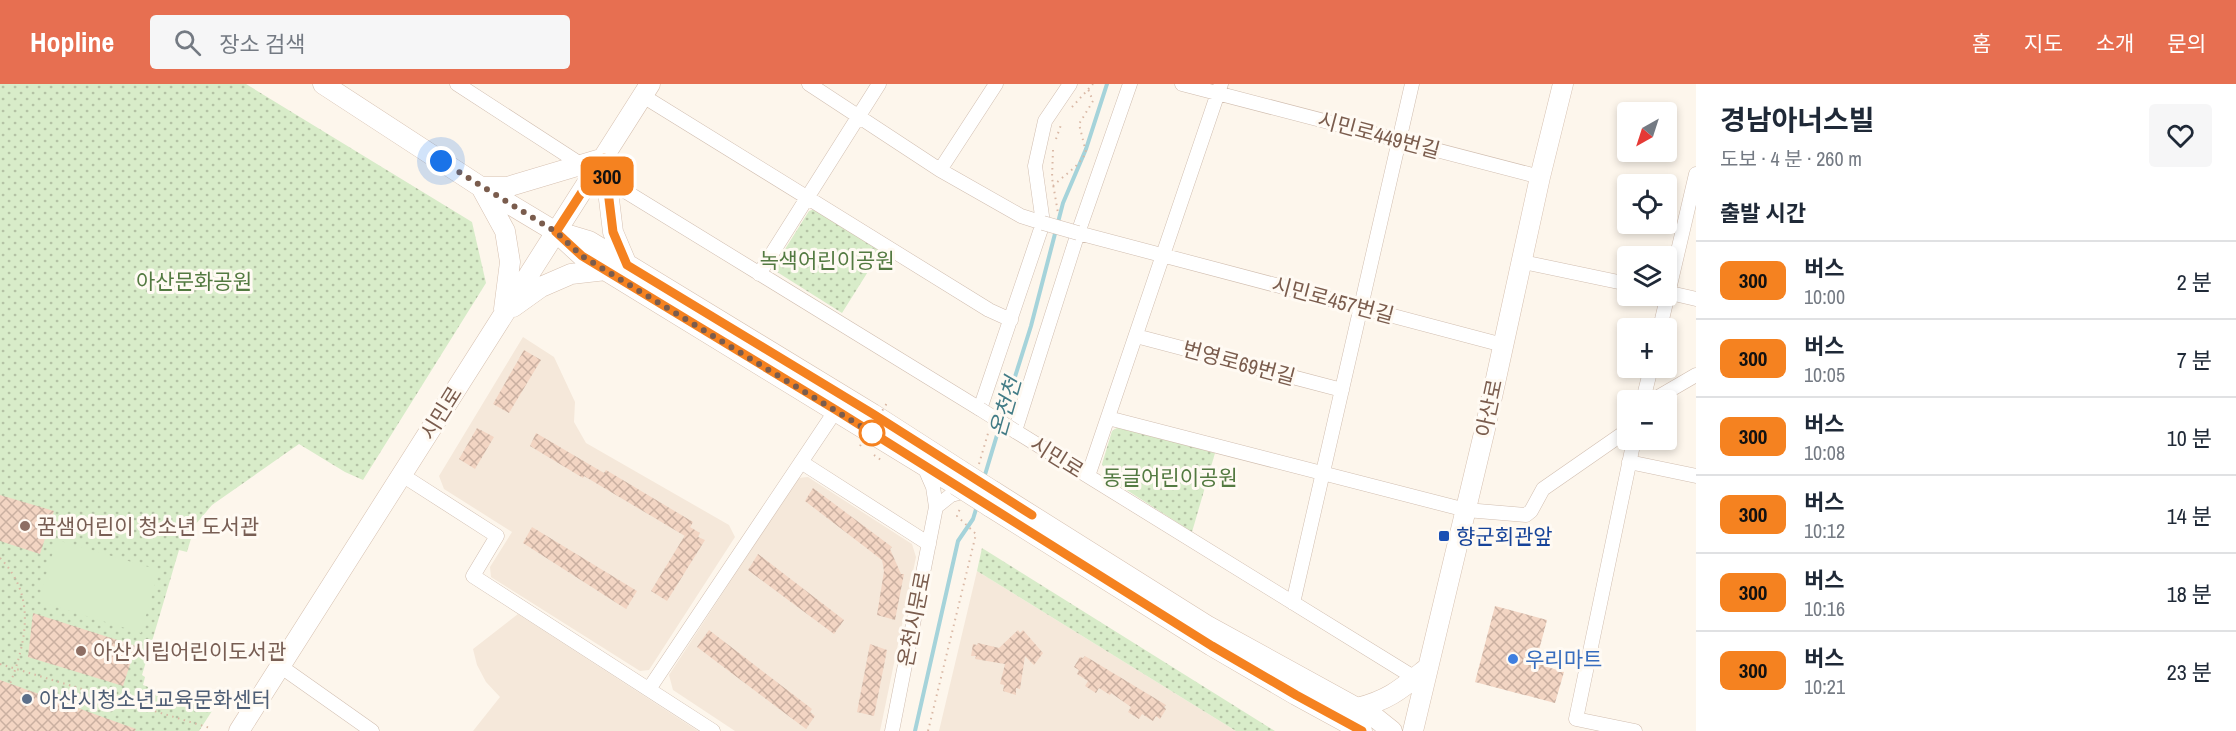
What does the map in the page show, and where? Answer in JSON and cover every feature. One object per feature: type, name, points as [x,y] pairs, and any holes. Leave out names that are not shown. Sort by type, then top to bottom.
[{"type":"main road","points":[[323,84],[556,232],[582,256],[923,465],[958,485],[991,498],[1206,624],[1377,719],[1392,731]]},
{"type":"main road","name":"아산로","points":[[1413,731],[1421,673],[1466,510],[1563,84]]},
{"type":"main road","name":"시민로","points":[[239,731],[647,90]]},
{"type":"main road","points":[[481,186],[507,187],[604,158],[613,232],[627,265]]},
{"type":"main road","points":[[481,186],[505,231],[510,262],[504,314]]},
{"type":"main road","points":[[556,232],[589,241],[863,408],[958,485]]},
{"type":"main road","points":[[504,314],[541,287],[571,274],[606,270]]},
{"type":"main road","points":[[991,498],[1296,695],[1362,731]]},
{"type":"main road","points":[[1357,708],[1379,702],[1421,673]]},
{"type":"main road","points":[[1296,695],[1339,731]]},
{"type":"street","points":[[457,84],[582,165]]},
{"type":"street","name":"시민로457번길","points":[[809,84],[940,170],[1021,216],[1163,256],[1503,345]]},
{"type":"street","points":[[759,274],[879,84]]},
{"type":"street","points":[[940,170],[996,84]]},
{"type":"street","points":[[980,409],[1042,223],[1035,166],[1045,121],[1070,84]]},
{"type":"street","points":[[1015,431],[1078,233],[1130,84]]},
{"type":"street","name":"시민로449번길","points":[[1182,84],[1220,89],[1540,177]]},
{"type":"street","points":[[1293,603],[1412,84]]},
{"type":"street","points":[[1088,476],[1220,89]]},
{"type":"street","name":"시민로","points":[[647,90],[807,198],[989,310],[1011,320]]},
{"type":"street","points":[[1677,257],[1693,202],[1696,174]]},
{"type":"street","name":"시민로","points":[[607,180],[1293,603],[1421,673]]},
{"type":"street","points":[[1522,262],[1617,282]]},
{"type":"street","points":[[1677,294],[1696,299]]},
{"type":"street","name":"번영로69번길","points":[[1136,336],[1342,390]]},
{"type":"street","points":[[1670,390],[1696,375]]},
{"type":"street","points":[[649,689],[836,410]]},
{"type":"street","points":[[1108,418],[1466,510],[1526,515],[1531,511],[1544,489],[1617,438]]},
{"type":"street","points":[[1632,450],[1576,718],[1635,731]]},
{"type":"street","points":[[801,462],[929,544]]},
{"type":"street","points":[[1629,462],[1696,476]]},
{"type":"street","points":[[923,465],[933,487],[936,507]]},
{"type":"street","points":[[402,475],[497,536],[473,576],[713,731]]},
{"type":"street","points":[[936,507],[958,485]]},
{"type":"street","name":"온천시문로","points":[[892,731],[936,507]]},
{"type":"street","points":[[280,666],[372,731]]},
{"type":"path","points":[[1053,186],[1066,172],[1076,166],[1086,152],[1079,124],[1093,101],[1088,89]]},
{"type":"path","points":[[860,446],[887,403]]},
{"type":"path","points":[[928,731],[974,533],[957,516]]},
{"type":"path","points":[[0,558],[19,582],[23,604],[25,631],[10,684]]},
{"type":"path","points":[[0,664],[210,728]]},
{"type":"shaded area","points":[[523,337],[554,357],[575,402],[574,422],[586,443],[729,525],[735,537],[649,670],[640,671],[491,577],[490,567],[512,532],[444,489],[439,476]]},
{"type":"shaded area","points":[[808,477],[912,544],[916,557],[880,731],[735,731],[673,690],[669,675],[798,478]]},
{"type":"shaded area","points":[[977,571],[1236,731],[939,731]]},
{"type":"shaded area","points":[[518,614],[698,731],[473,731],[500,697],[486,682],[477,665],[473,649]]},
{"type":"green space","name":"아산문화공원","points":[[0,84],[246,84],[472,222],[486,283],[363,480],[345,472],[299,444],[212,505],[195,525],[187,552],[179,550],[142,675],[145,677],[143,685],[212,711],[199,731],[0,731]]},
{"type":"green space","name":"녹색어린이공원","points":[[815,209],[881,251],[842,313],[777,272],[775,265],[809,211]]},
{"type":"green space","name":"동글어린이공원","points":[[1120,426],[1215,453],[1192,532],[1108,478],[1102,464],[1112,431]]},
{"type":"green space","points":[[57,540],[159,570],[141,633],[38,601]]},
{"type":"green space","points":[[982,548],[1275,731],[1236,731],[977,571]]},
{"type":"building","points":[[524,350],[541,360],[509,413],[493,404]]},
{"type":"building","points":[[477,428],[494,437],[475,469],[459,459]]},
{"type":"building","points":[[536,433],[604,473],[606,470],[693,522],[685,536],[530,446]]},
{"type":"building","points":[[813,488],[892,547],[890,549],[901,574],[904,574],[895,620],[877,615],[884,571],[882,560],[805,501]]},
{"type":"building","name":"꿈샘어린이 청소년 도서관","points":[[0,495],[54,511],[40,554],[0,541]]},
{"type":"building","points":[[532,527],[637,591],[626,609],[523,543]]},
{"type":"building","points":[[690,527],[700,533],[698,537],[705,540],[667,601],[651,591]]},
{"type":"building","points":[[758,554],[844,620],[834,634],[748,570]]},
{"type":"building","name":"우리마트","points":[[1495,606],[1547,620],[1539,650],[1547,653],[1544,666],[1564,672],[1555,703],[1475,682]]},
{"type":"building","name":"아산시립어린이도서관","points":[[33,613],[136,646],[123,686],[28,657]]},
{"type":"building","points":[[709,630],[812,709],[810,712],[815,716],[806,729],[697,647]]},
{"type":"building","points":[[1018,630],[1020,633],[1023,630],[1043,653],[1034,665],[1025,656],[1020,689],[1016,688],[1016,695],[1003,691],[1004,685],[1000,684],[1005,664],[975,659],[976,656],[971,656],[973,644],[999,648]]},
{"type":"building","points":[[870,644],[887,650],[874,716],[857,712]]},
{"type":"building","points":[[1085,656],[1166,705],[1160,719],[1156,716],[1153,721],[1142,714],[1139,719],[1128,712],[1131,707],[1111,693],[1110,695],[1099,688],[1096,693],[1085,686],[1088,681],[1077,674],[1079,670],[1074,667],[1080,657]]},
{"type":"building","name":"아산시청소년교육문화센터","points":[[0,680],[136,729],[135,731],[0,731]]},
{"type":"waterway","name":"온천천","points":[[1002,418],[1031,326],[1063,203],[1086,149],[1107,84]]},
{"type":"waterway","name":"온천천","points":[[984,478],[1000,425]]},
{"type":"waterway","name":"온천천","points":[[915,731],[958,541],[973,519],[977,506]]},
{"type":"bus line","name":"300","points":[[1032,515],[873,414],[627,265],[613,232],[604,158],[556,232],[582,256],[836,410],[1212,646],[1362,731]]},
{"type":"place","name":"꿈샘어린이 청소년 도서관","points":[[25,526]]},
{"type":"place","name":"향군회관앞","points":[[1444,536]]},
{"type":"place","name":"아산시립어린이도서관","points":[[81,651]]},
{"type":"place","name":"우리마트","points":[[1513,659]]},
{"type":"place","name":"아산시청소년교육문화센터","points":[[27,699]]},
{"type":"route","points":[[441,161],[556,232],[582,256],[872,433]]}]
